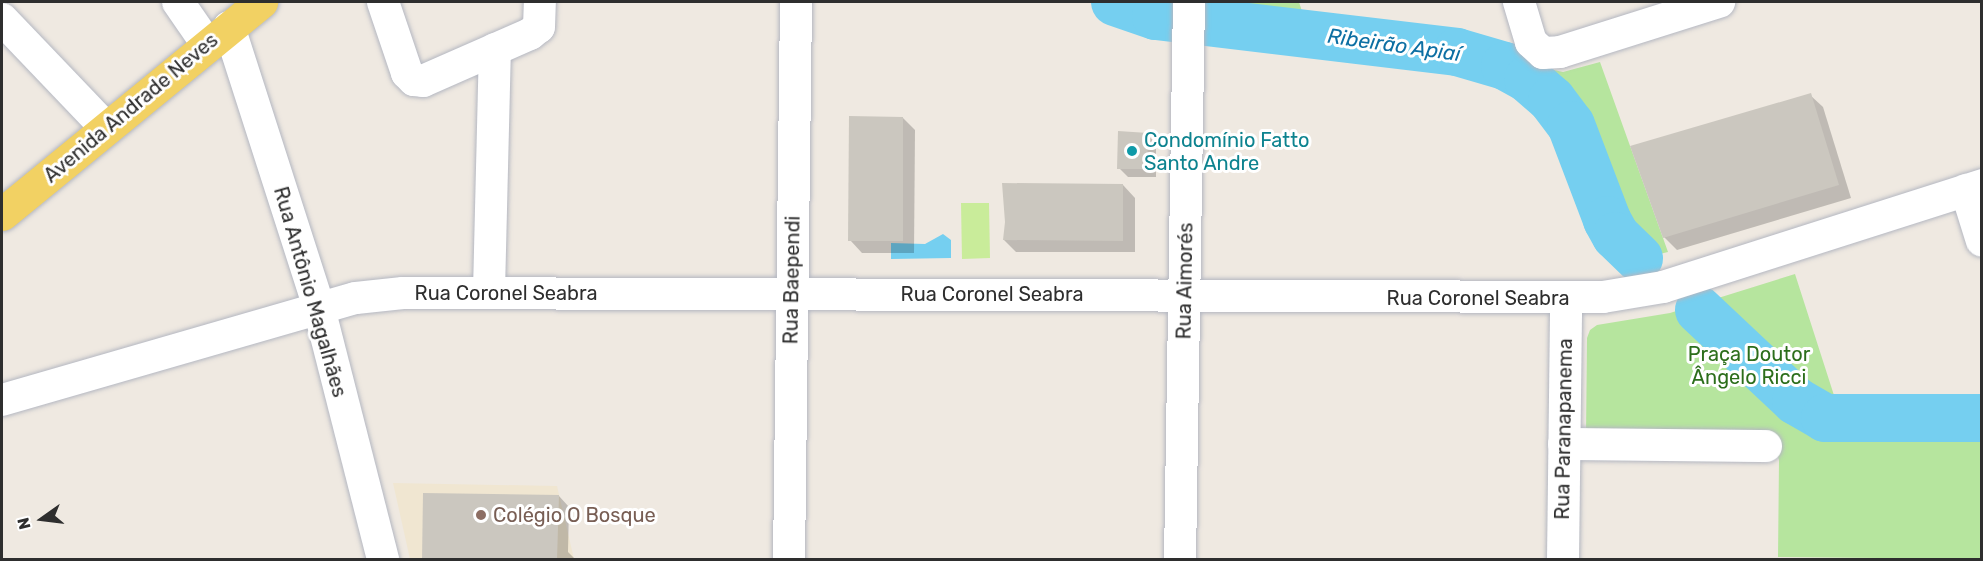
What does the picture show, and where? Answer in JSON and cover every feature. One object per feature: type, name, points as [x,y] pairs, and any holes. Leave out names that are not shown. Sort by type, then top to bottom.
[{"type":"main road","name":"Avenida Andrade Neves","points":[[2,214],[261,2]]},
{"type":"street","name":"Rua Antônio Magalhães","points":[[178,2],[218,36],[319,308],[382,560]]},
{"type":"street","points":[[383,2],[407,73],[414,80],[423,81],[530,34],[539,27],[540,2]]},
{"type":"street","name":"Rua Baependi","points":[[789,560],[796,2]]},
{"type":"street","points":[[1519,2],[1531,42],[1544,53],[1560,52],[1719,2]]},
{"type":"street","name":"Rua Aimorés","points":[[1180,560],[1189,11]]},
{"type":"street","points":[[2,19],[107,129]]},
{"type":"street","points":[[489,291],[495,49]]},
{"type":"street","points":[[1974,188],[1982,241]]},
{"type":"street","name":"Rua Coronel Seabra","points":[[2,400],[356,298],[403,292],[1603,297],[1663,287],[1974,188]]},
{"type":"street","name":"Rua Paranapanema","points":[[1563,560],[1566,298]]},
{"type":"street","points":[[1564,444],[1766,446]]},
{"type":"shaded area","name":"Colégio O Bosque","points":[[393,483],[557,486],[574,559],[410,559]]},
{"type":"green space","points":[[1212,2],[1299,2],[1307,27],[1212,18]]},
{"type":"green space","points":[[1508,48],[1524,59],[1545,68],[1563,72],[1600,62],[1668,252],[1622,263],[1577,126]]},
{"type":"green space","points":[[961,203],[989,203],[990,258],[962,259]]},
{"type":"green space","name":"Praça Doutor Ângelo Ricci","points":[[1795,274],[1840,414],[1810,416],[1822,430],[1981,427],[1981,559],[1778,557],[1779,460],[1772,437],[1586,435],[1587,338],[1590,330],[1597,325],[1670,313]]},
{"type":"water","points":[[943,234],[951,240],[951,258],[891,259],[891,243],[925,244]]},
{"type":"building","points":[[1811,93],[1839,185],[1663,238],[1630,146]]},
{"type":"building","points":[[849,116],[903,117],[903,241],[848,241]]},
{"type":"building","name":"Condomínio Fatto Santo Andre","points":[[1118,131],[1148,133],[1147,169],[1117,169]]},
{"type":"building","points":[[1002,183],[1123,184],[1123,241],[1003,240],[1005,222]]},
{"type":"building","name":"Colégio O Bosque","points":[[423,493],[559,495],[557,560],[422,560]]},
{"type":"waterway","name":"Ribeirão Apiaí","points":[[1115,2],[1156,16],[1457,52],[1505,66],[1528,79],[1552,100],[1571,125],[1607,220],[1616,236],[1639,258]]},
{"type":"waterway","name":"Ribeirão Apiaí","points":[[1699,310],[1796,401],[1825,418],[1982,418]]},
{"type":"place","name":"Condomínio Fatto Santo Andre","points":[[1132,151]]},
{"type":"place","name":"Colégio O Bosque","points":[[481,515]]}]
